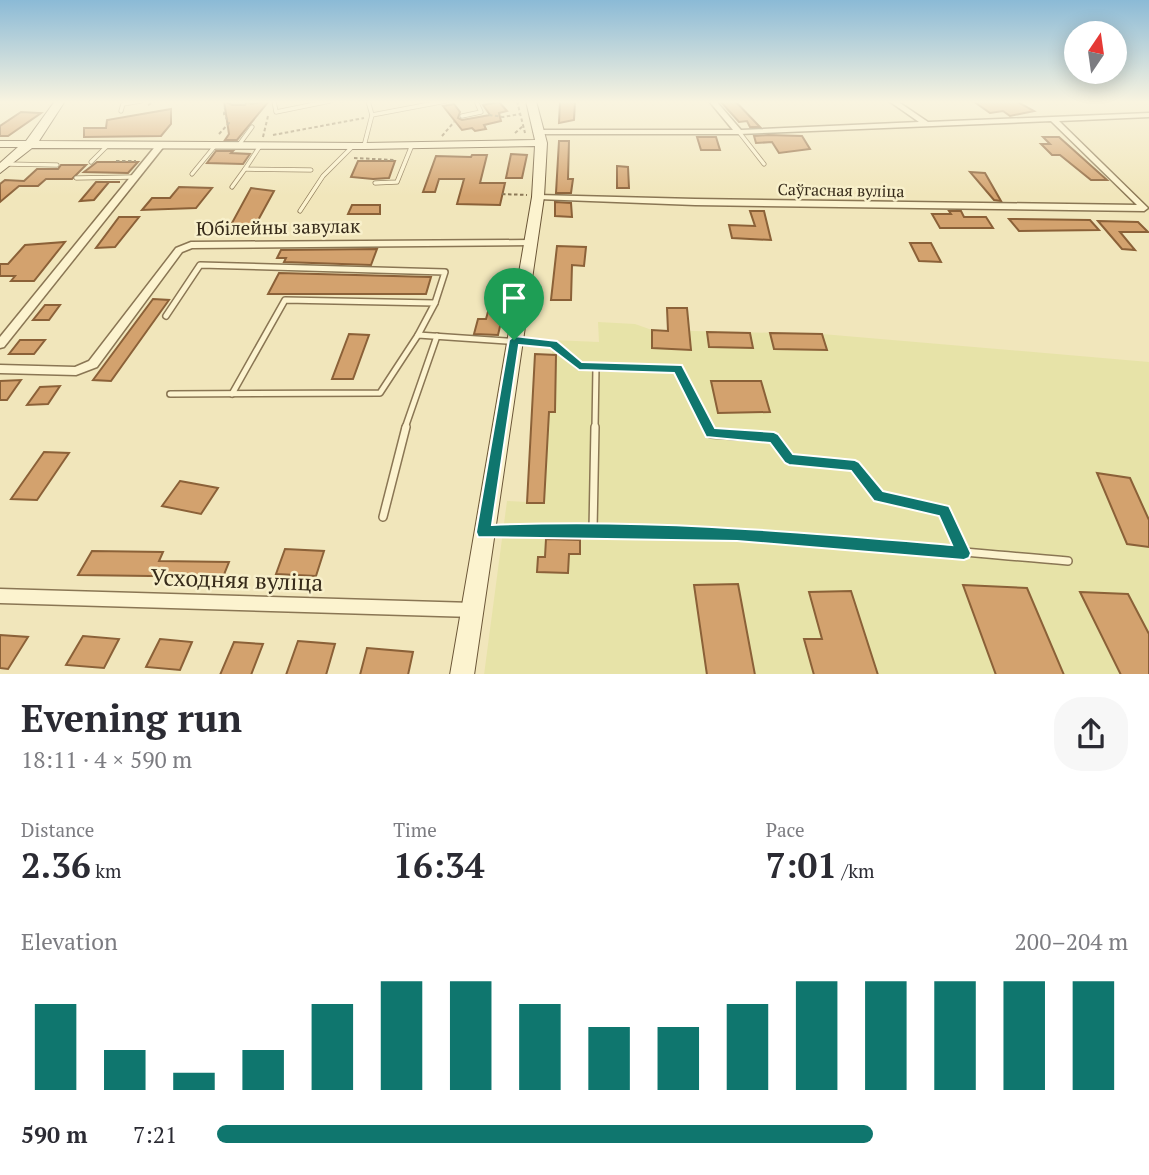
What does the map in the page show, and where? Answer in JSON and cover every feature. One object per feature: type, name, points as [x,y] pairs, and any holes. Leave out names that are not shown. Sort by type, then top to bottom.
[{"type":"street","points":[[3,166],[30,144],[38,132]]},
{"type":"street","points":[[462,674],[531,243],[539,132]]},
{"type":"street","points":[[0,144],[161,145],[218,140],[238,146],[262,142],[355,148],[540,138],[724,132]]},
{"type":"street","name":"Саўгасная вуліца","points":[[1067,132],[1147,211]]},
{"type":"street","points":[[0,344],[161,145]]},
{"type":"street","name":"Саўгасная вуліца","points":[[533,196],[1147,211]]},
{"type":"street","name":"Юбілейны завулак","points":[[0,369],[85,369],[93,364],[179,250],[191,245],[531,243]]},
{"type":"street","name":"Усходняя вуліца","points":[[0,596],[472,610]]},
{"type":"lane","points":[[238,146],[248,132]]},
{"type":"lane","points":[[300,211],[310,190],[355,148],[363,132]]},
{"type":"lane","points":[[739,132],[764,164]]},
{"type":"lane","points":[[192,174],[218,140]]},
{"type":"lane","points":[[232,187],[262,142]]},
{"type":"lane","points":[[91,162],[108,145]]},
{"type":"lane","points":[[375,183],[397,182],[412,145]]},
{"type":"lane","points":[[3,166],[57,165]]},
{"type":"lane","points":[[245,169],[311,170]]},
{"type":"lane","points":[[76,178],[133,177]]},
{"type":"lane","points":[[166,316],[200,265],[445,272],[435,303],[418,335],[380,393],[170,394]]},
{"type":"lane","points":[[232,394],[285,300],[435,303]]},
{"type":"lane","points":[[418,335],[552,344],[579,366],[678,369],[711,433],[774,438],[789,459],[855,466],[879,496],[944,510],[964,553]]},
{"type":"lane","points":[[383,517],[405,428],[436,336]]},
{"type":"lane","points":[[593,530],[596,367]]},
{"type":"lane","points":[[484,532],[593,530],[737,534],[1068,561]]},
{"type":"path","points":[[218,140],[223,132]]},
{"type":"path","points":[[218,140],[226,132]]},
{"type":"path","points":[[264,132],[262,142],[288,132]]},
{"type":"path","points":[[436,141],[443,132]]},
{"type":"path","points":[[525,132],[526,138]]},
{"type":"path","points":[[355,148],[357,151],[353,159],[357,160],[407,159]]},
{"type":"path","points":[[124,152],[115,161],[140,161]]},
{"type":"path","points":[[502,194],[533,196]]},
{"type":"shaded area","points":[[598,322],[635,324],[652,330],[822,334],[1149,362],[1149,674],[484,674],[507,501],[527,502],[535,354],[552,354],[552,340],[599,342]]},
{"type":"building","points":[[0,132],[13,132],[8,136],[0,136]]},
{"type":"building","points":[[84,132],[164,132],[161,136],[84,137]]},
{"type":"building","points":[[243,132],[237,140],[225,140],[229,134]]},
{"type":"building","points":[[754,136],[802,136],[810,149],[779,153],[772,142],[756,143]]},
{"type":"building","points":[[697,137],[716,137],[720,150],[701,150]]},
{"type":"building","points":[[1043,137],[1059,137],[1107,180],[1091,180],[1060,155],[1052,155],[1041,144],[1050,144]]},
{"type":"building","points":[[559,141],[569,141],[568,179],[573,179],[571,193],[556,193]]},
{"type":"building","points":[[216,151],[250,154],[243,164],[207,163]]},
{"type":"building","points":[[511,154],[527,155],[522,178],[506,178]]},
{"type":"building","points":[[487,155],[480,183],[505,183],[500,205],[457,204],[464,179],[439,179],[435,192],[423,192],[436,156]]},
{"type":"building","points":[[358,161],[395,161],[389,178],[373,179],[351,177]]},
{"type":"building","points":[[97,162],[138,162],[128,173],[84,172]]},
{"type":"building","points":[[61,165],[86,165],[72,179],[46,179],[38,186],[19,186],[0,202],[0,184],[5,180],[24,181],[37,169],[58,169]]},
{"type":"building","points":[[617,166],[628,167],[629,188],[617,188]]},
{"type":"building","points":[[970,172],[985,173],[1001,201],[994,200]]},
{"type":"building","points":[[96,182],[109,182],[94,200],[80,201]]},
{"type":"building","points":[[179,187],[212,188],[196,208],[142,210],[152,198],[170,198]]},
{"type":"building","points":[[251,188],[274,191],[250,235],[226,234]]},
{"type":"building","points":[[555,202],[571,203],[572,217],[555,216]]},
{"type":"building","points":[[352,205],[380,205],[380,214],[348,214]]},
{"type":"building","points":[[750,211],[764,211],[771,240],[732,238],[729,225],[755,226]]},
{"type":"building","points":[[949,211],[961,211],[964,217],[986,217],[993,228],[940,228],[932,214],[951,214]]},
{"type":"building","points":[[119,217],[139,217],[115,247],[96,248]]},
{"type":"building","points":[[1009,219],[1090,220],[1099,230],[1019,231]]},
{"type":"building","points":[[1098,221],[1138,222],[1148,232],[1120,232],[1135,250],[1122,249]]},
{"type":"building","points":[[65,242],[34,281],[11,281],[15,276],[0,276],[0,264],[8,264],[25,245]]},
{"type":"building","points":[[910,243],[931,243],[941,262],[919,261]]},
{"type":"building","points":[[557,246],[586,247],[584,266],[572,265],[571,300],[551,300]]},
{"type":"building","points":[[377,249],[371,265],[284,262],[286,258],[277,258],[281,250]]},
{"type":"building","points":[[279,273],[431,277],[426,294],[268,294]]},
{"type":"building","points":[[153,299],[169,300],[111,381],[93,380]]},
{"type":"building","points":[[45,305],[60,305],[49,320],[33,320]]},
{"type":"building","points":[[489,308],[504,309],[498,335],[474,334],[478,319],[486,319]]},
{"type":"building","points":[[667,308],[687,308],[691,350],[652,348],[652,330],[668,331]]},
{"type":"building","points":[[707,332],[750,333],[753,348],[709,347]]},
{"type":"building","points":[[770,333],[822,334],[827,350],[774,349]]},
{"type":"building","points":[[349,334],[369,335],[353,379],[332,379]]},
{"type":"building","points":[[20,340],[45,340],[34,354],[9,354]]},
{"type":"building","points":[[535,354],[556,355],[555,412],[549,412],[544,503],[527,503]]},
{"type":"building","points":[[21,380],[7,400],[0,400],[0,381]]},
{"type":"building","points":[[711,381],[761,381],[770,412],[718,413]]},
{"type":"building","points":[[60,386],[48,404],[27,405],[40,387]]},
{"type":"building","points":[[44,452],[69,453],[37,500],[11,499]]},
{"type":"building","points":[[1097,473],[1130,478],[1149,520],[1149,547],[1127,544]]},
{"type":"building","points":[[180,481],[218,488],[201,514],[162,506]]},
{"type":"building","points":[[546,539],[580,540],[580,554],[569,554],[568,573],[537,572],[538,557],[545,557]]},
{"type":"building","points":[[285,549],[324,551],[316,576],[276,574]]},
{"type":"building","points":[[92,551],[163,552],[159,561],[229,562],[223,577],[78,575]]},
{"type":"building","points":[[738,584],[755,674],[707,674],[694,585]]},
{"type":"building","points":[[963,585],[1027,588],[1064,674],[996,674]]},
{"type":"building","points":[[851,591],[878,674],[814,674],[804,639],[822,639],[809,592]]},
{"type":"building","points":[[1080,592],[1128,594],[1149,634],[1149,674],[1121,674]]},
{"type":"building","points":[[0,635],[28,637],[8,669],[0,668]]},
{"type":"building","points":[[83,636],[119,639],[104,668],[66,665]]},
{"type":"building","points":[[160,639],[192,642],[180,670],[146,667]]},
{"type":"building","points":[[298,641],[335,644],[326,674],[286,674]]},
{"type":"building","points":[[234,642],[263,644],[251,674],[220,674]]},
{"type":"building","points":[[367,648],[413,652],[408,674],[360,674]]},
{"type":"route","points":[[514,340],[552,344],[579,366],[678,369],[711,433],[774,438],[789,459],[855,466],[879,496],[944,510],[964,553],[737,534],[533,530],[484,532],[514,340]]}]
